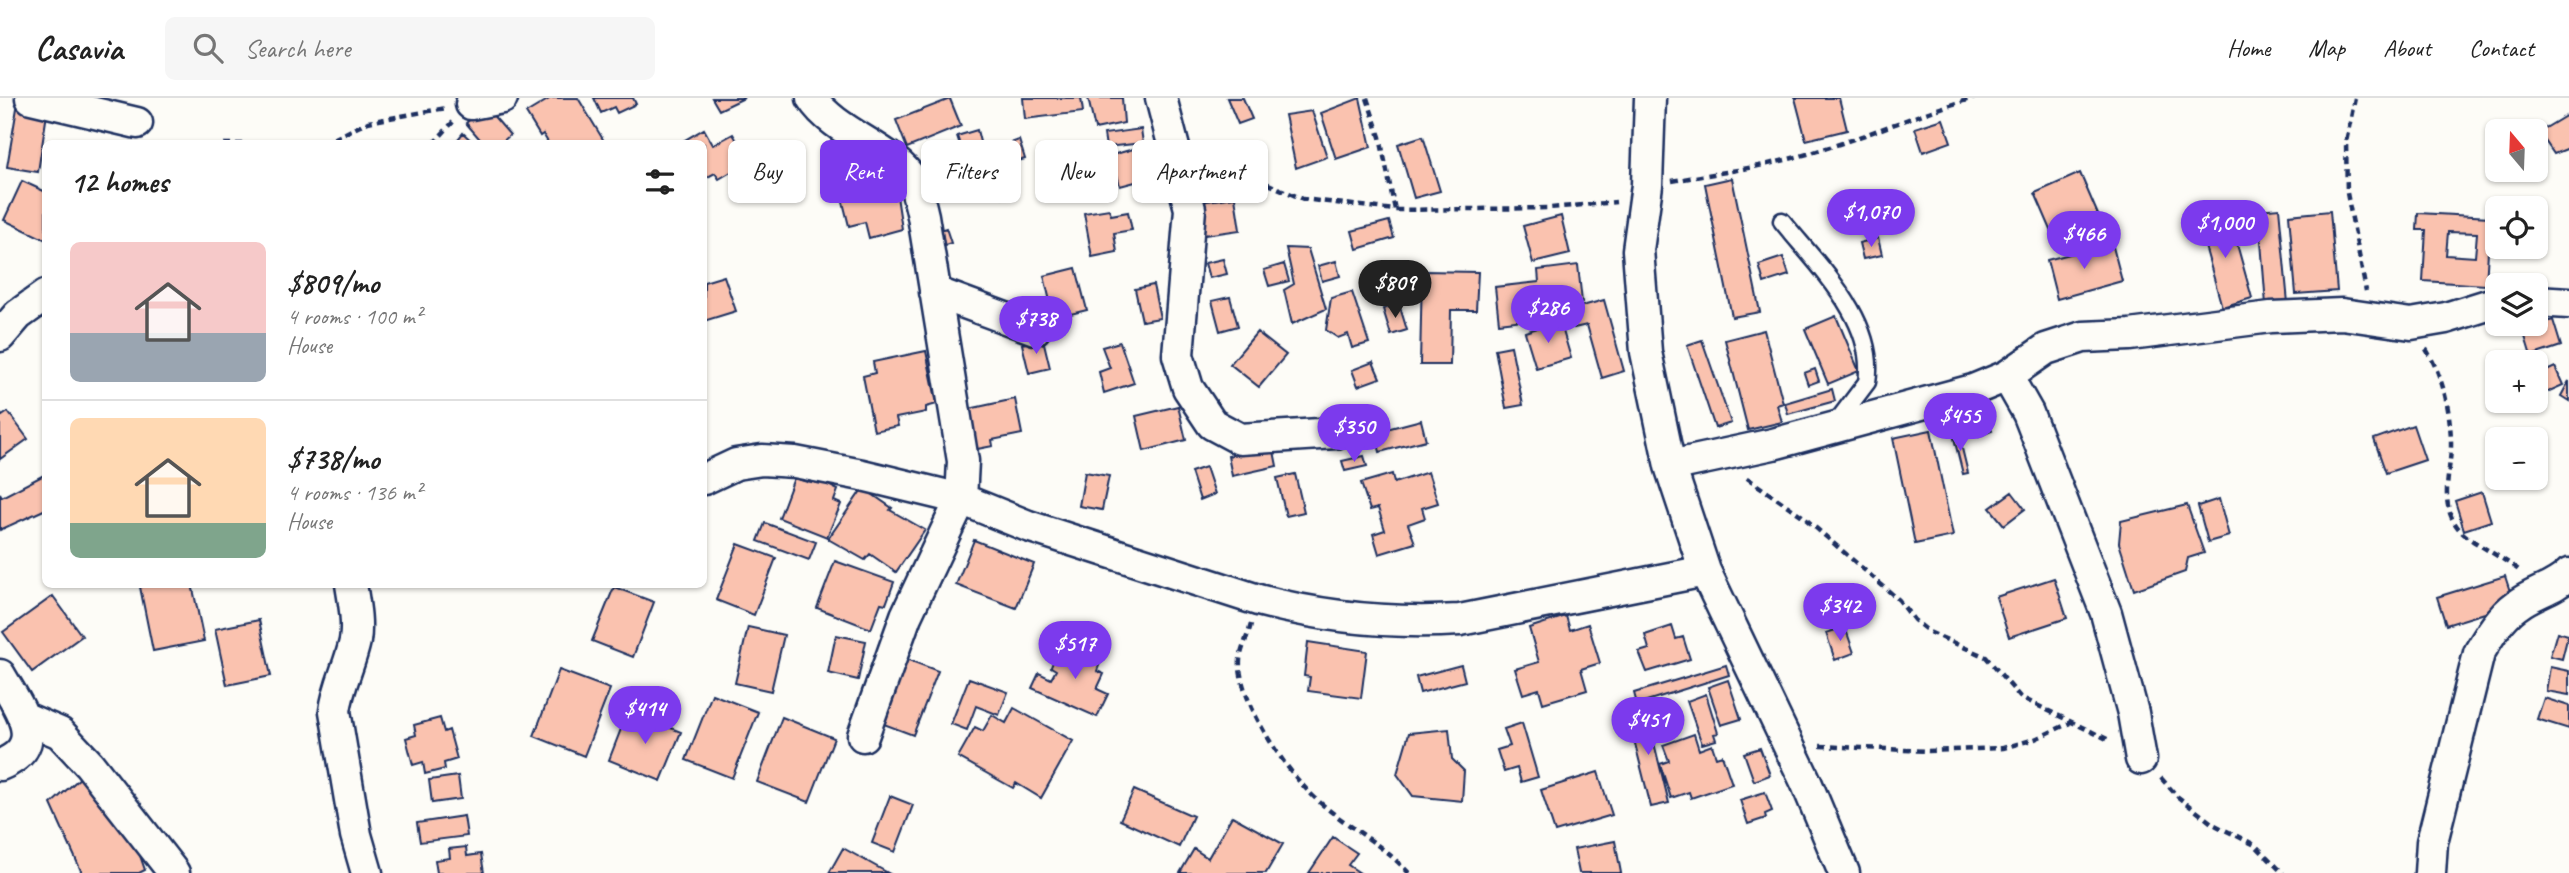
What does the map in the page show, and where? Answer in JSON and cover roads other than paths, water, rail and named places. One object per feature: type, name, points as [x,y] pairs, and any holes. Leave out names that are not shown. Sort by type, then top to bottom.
[{"type":"street","points":[[31,98],[138,121]]},
{"type":"street","points":[[471,104],[502,98]]},
{"type":"street","points":[[812,98],[855,137],[904,169],[912,179],[923,216],[963,461],[961,499],[906,616],[863,736]]},
{"type":"street","points":[[1650,98],[1646,193],[1638,250],[1646,352],[1670,466],[1705,571],[1787,743],[1844,873]]},
{"type":"street","points":[[1164,108],[1190,209],[1178,355],[1188,388],[1212,424],[1240,439],[1336,433]]},
{"type":"street","points":[[935,292],[1035,329]]},
{"type":"street","points":[[0,336],[18,315],[42,298]]},
{"type":"street","points":[[2548,302],[2569,303]]},
{"type":"street","points":[[1670,466],[1773,444],[1973,390],[2007,376],[2046,349],[2083,337],[2130,335],[2271,317],[2342,314],[2411,324],[2446,318],[2485,306]]},
{"type":"street","points":[[2007,376],[2028,413],[2106,613],[2133,713],[2141,759]]},
{"type":"street","points":[[707,478],[744,461],[795,461],[961,499],[1028,526],[1258,600],[1289,608],[1356,618],[1425,622],[1460,620],[1705,571]]},
{"type":"street","points":[[2430,873],[2432,842],[2479,653],[2492,630],[2516,605],[2560,583],[2569,573]]},
{"type":"street","points":[[352,588],[356,618],[355,642],[335,711],[356,835],[367,873]]},
{"type":"street","points":[[0,675],[23,717],[27,744],[9,761],[0,765]]},
{"type":"street","points":[[23,717],[60,733],[89,764],[174,873]]},
{"type":"lane","points":[[1782,221],[1849,308],[1864,345],[1867,382],[1832,427]]}]
